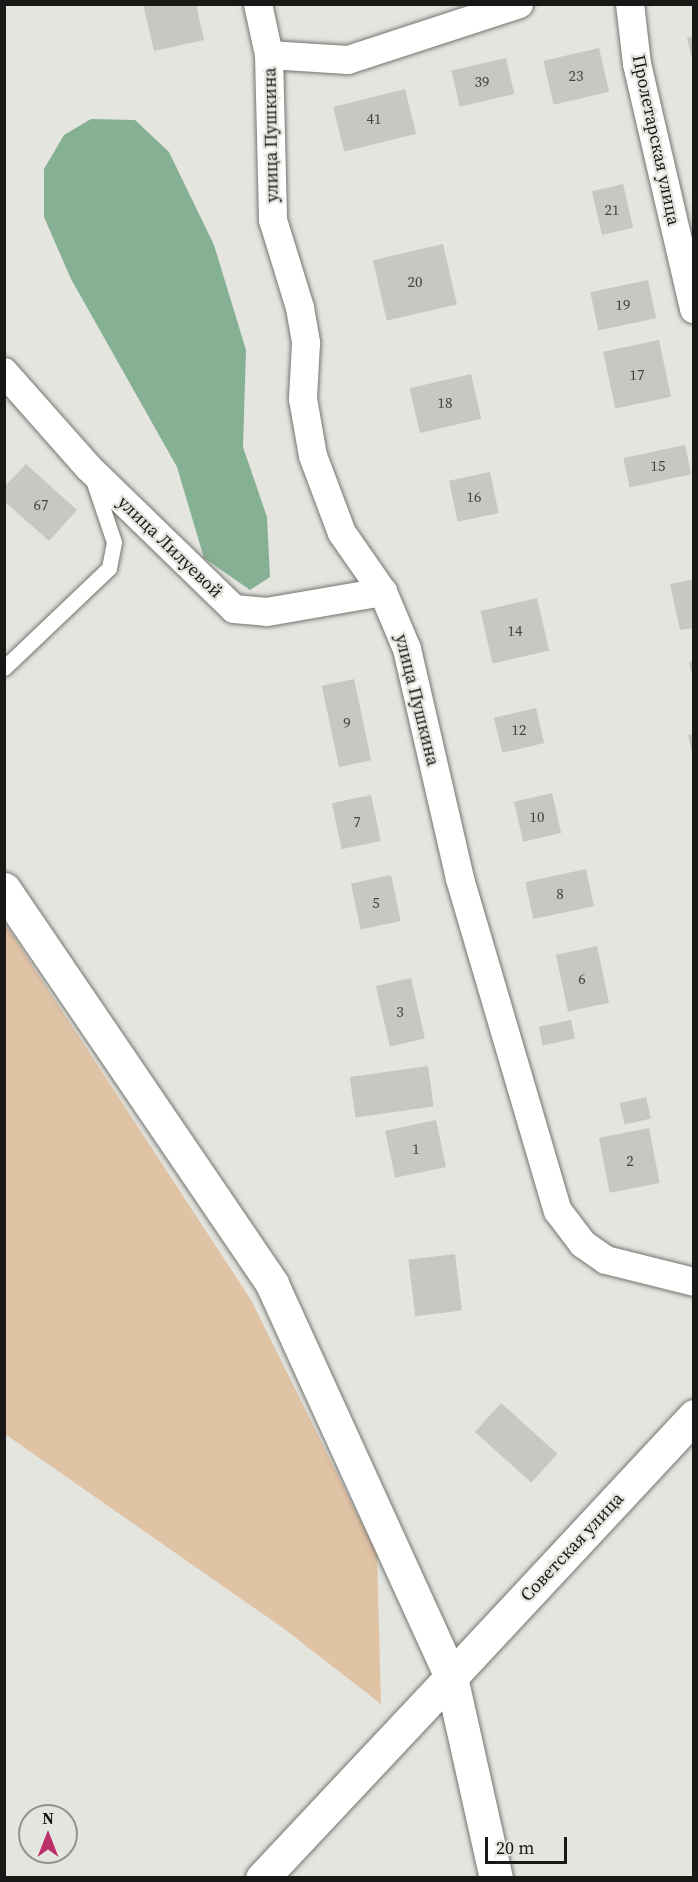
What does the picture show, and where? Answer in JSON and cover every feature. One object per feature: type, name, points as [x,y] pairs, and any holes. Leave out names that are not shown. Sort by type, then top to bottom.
[{"type":"main road","points":[[4,889],[272,1284],[451,1677],[496,1878]]},
{"type":"main road","name":"Советская улица","points":[[262,1878],[693,1416]]},
{"type":"street","name":"улица Пушкина","points":[[258,4],[269,55],[273,220],[300,308],[306,343],[303,399],[313,456],[342,533],[383,592],[407,649],[460,879],[558,1210],[583,1244],[606,1260],[693,1282]]},
{"type":"street","points":[[269,55],[348,60],[519,4]]},
{"type":"street","name":"Пролетарская улица","points":[[630,4],[637,64],[693,309]]},
{"type":"street","name":"улица Лилуевой","points":[[4,372],[89,468],[234,609],[267,612],[383,592]]},
{"type":"lane","points":[[4,668],[109,567],[114,542],[89,468]]},
{"type":"shaded area","points":[[91,119],[135,120],[169,152],[214,245],[246,350],[243,447],[267,517],[270,577],[250,590],[204,558],[177,467],[71,279],[44,217],[44,169],[64,135]]},
{"type":"shaded area","points":[[4,922],[251,1300],[377,1554],[381,1704],[283,1628],[5,1434]]},
{"type":"building","points":[[143,4],[196,4],[204,40],[154,51]]},
{"type":"building","points":[[694,37],[694,63],[693,63],[687,38]]},
{"type":"building","points":[[599,48],[609,92],[554,105],[543,61]]},
{"type":"building","points":[[506,58],[514,94],[460,107],[451,71]]},
{"type":"building","points":[[405,89],[416,134],[344,152],[333,107]]},
{"type":"building","points":[[623,184],[633,228],[602,235],[592,191]]},
{"type":"building","points":[[443,244],[457,304],[387,321],[373,260]]},
{"type":"building","points":[[648,280],[656,318],[598,330],[590,292]]},
{"type":"building","points":[[659,340],[671,397],[615,409],[603,352]]},
{"type":"building","points":[[471,374],[481,419],[420,433],[410,388]]},
{"type":"building","points":[[685,445],[691,474],[630,487],[623,458]]},
{"type":"building","points":[[26,464],[77,510],[49,541],[4,501],[4,487]]},
{"type":"building","points":[[490,472],[499,513],[458,522],[449,481]]},
{"type":"building","points":[[694,579],[694,628],[680,630],[670,584]]},
{"type":"building","points":[[537,598],[549,651],[493,664],[480,611]]},
{"type":"building","points":[[694,661],[694,678],[693,678],[689,662]]},
{"type":"building","points":[[354,679],[371,760],[339,767],[322,686]]},
{"type":"building","points":[[536,708],[544,743],[502,753],[494,718]]},
{"type":"building","points":[[694,734],[694,756],[693,756],[688,735]]},
{"type":"building","points":[[552,793],[561,833],[523,842],[514,802]]},
{"type":"building","points":[[371,795],[381,841],[342,849],[332,803]]},
{"type":"building","points":[[586,869],[594,906],[533,919],[525,882]]},
{"type":"building","points":[[391,875],[401,921],[361,929],[351,884]]},
{"type":"building","points":[[597,946],[609,1003],[568,1011],[556,955]]},
{"type":"building","points":[[411,978],[425,1038],[390,1047],[376,986]]},
{"type":"building","points":[[571,1020],[575,1039],[543,1045],[539,1027]]},
{"type":"building","points":[[428,1066],[434,1107],[355,1118],[350,1077]]},
{"type":"building","points":[[646,1097],[651,1118],[625,1125],[620,1103]]},
{"type":"building","points":[[436,1120],[446,1167],[395,1178],[385,1131]]},
{"type":"building","points":[[649,1128],[660,1183],[610,1193],[599,1138]]},
{"type":"building","points":[[455,1254],[462,1311],[415,1316],[408,1260]]},
{"type":"building","points":[[501,1403],[557,1454],[531,1483],[475,1432]]}]
